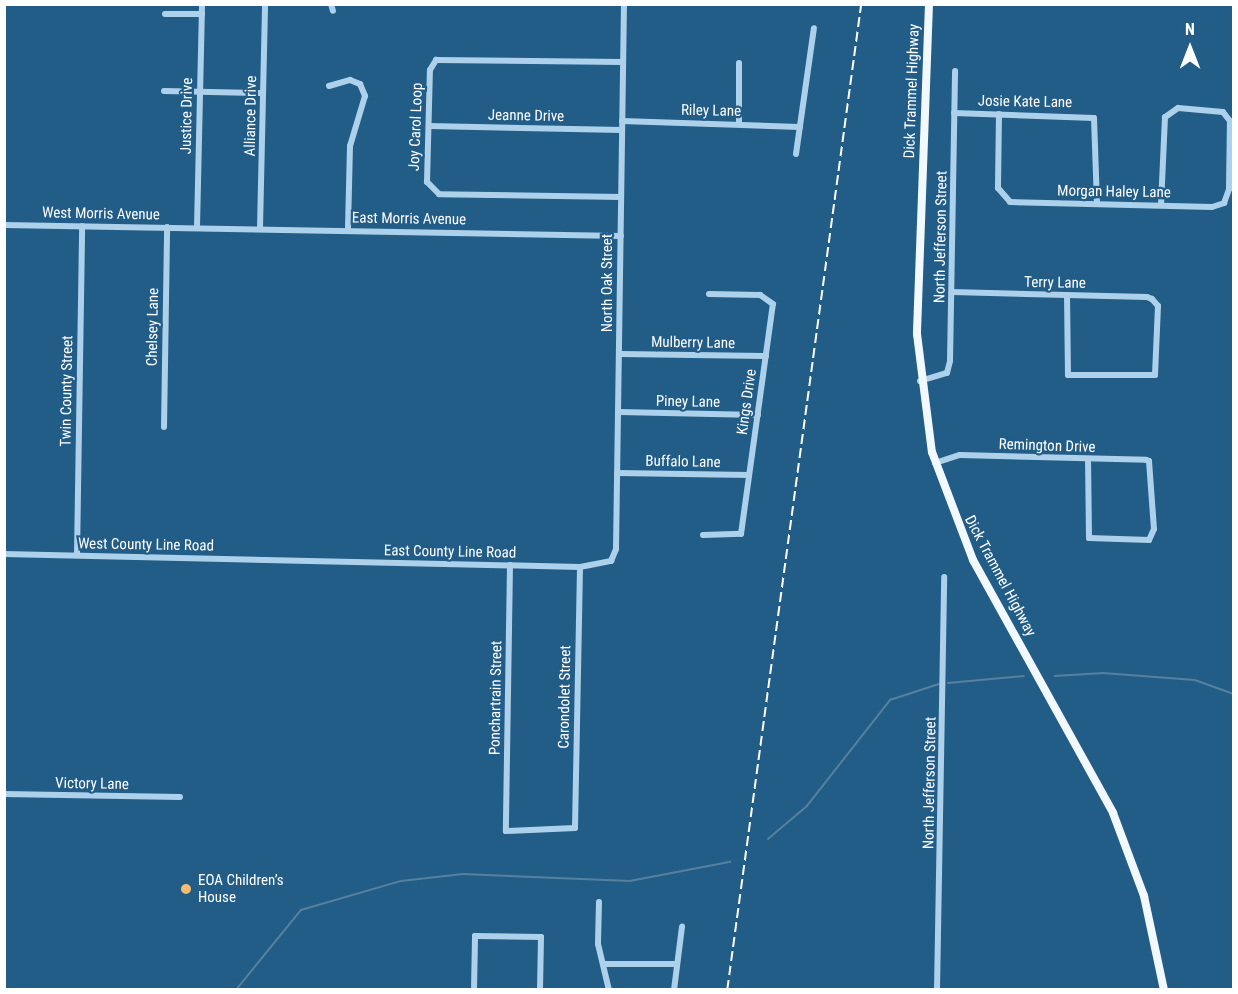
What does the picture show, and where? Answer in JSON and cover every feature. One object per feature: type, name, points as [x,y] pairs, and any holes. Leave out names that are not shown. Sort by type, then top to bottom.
[{"type":"main road","name":"Dick Trammel Highway","points":[[929,4],[920,381],[934,463],[973,560],[1113,813],[1144,896],[1164,990]]},
{"type":"street","name":"Justice Drive","points":[[197,227],[202,4]]},
{"type":"street","name":"Alliance Drive","points":[[261,228],[265,4]]},
{"type":"street","name":"North Oak Street","points":[[611,561],[617,473],[620,354],[624,4]]},
{"type":"street","points":[[165,14],[202,14]]},
{"type":"street","points":[[796,154],[814,28]]},
{"type":"street","name":"Joy Carol Loop","points":[[621,197],[430,192],[429,126],[430,70],[439,59],[623,62]]},
{"type":"street","points":[[739,63],[739,123]]},
{"type":"street","name":"North Jefferson Street","points":[[920,381],[938,378],[949,368],[955,71]]},
{"type":"street","points":[[329,87],[350,80],[360,84],[365,96],[350,146],[348,230]]},
{"type":"street","points":[[164,91],[263,93]]},
{"type":"street","name":"Morgan Haley Lane","points":[[999,114],[998,188],[1004,198],[1097,204],[1161,205],[1224,202],[1230,121],[1223,112],[1170,111],[1162,126],[1161,205]]},
{"type":"street","name":"Josie Kate Lane","points":[[954,113],[1094,118],[1097,204]]},
{"type":"street","name":"Riley Lane","points":[[622,121],[739,123],[800,127]]},
{"type":"street","name":"Jeanne Drive","points":[[429,126],[622,130]]},
{"type":"street","name":"West Morris Avenue","points":[[4,225],[197,227]]},
{"type":"street","name":"Twin County Street","points":[[77,555],[81,226]]},
{"type":"street","name":"Chelsey Lane","points":[[164,427],[166,227]]},
{"type":"street","name":"East Morris Avenue","points":[[197,227],[621,236]]},
{"type":"street","name":"Terry Lane","points":[[952,292],[1067,295],[1157,301],[1155,375],[1074,378],[1066,368],[1067,295]]},
{"type":"street","name":"Kings Drive","points":[[704,535],[741,534],[773,304],[768,298],[709,294]]},
{"type":"street","name":"Mulberry Lane","points":[[620,354],[766,356]]},
{"type":"street","name":"Piney Lane","points":[[618,412],[758,415]]},
{"type":"street","name":"Remington Drive","points":[[934,463],[960,455],[1146,460],[1154,470],[1152,537],[1093,540],[1086,533],[1088,459]]},
{"type":"street","name":"Buffalo Lane","points":[[617,473],[749,475]]},
{"type":"street","name":"West County Line Road","points":[[4,554],[287,560]]},
{"type":"street","name":"East County Line Road","points":[[287,560],[580,567],[611,561]]},
{"type":"street","name":"Ponchartrain Street","points":[[510,565],[506,831],[575,828]]},
{"type":"street","name":"Carondolet Street","points":[[575,828],[580,567]]},
{"type":"street","name":"North Jefferson Street","points":[[937,990],[944,577]]},
{"type":"street","name":"Victory Lane","points":[[4,794],[180,797]]},
{"type":"street","points":[[599,902],[598,944],[609,990]]},
{"type":"street","points":[[674,990],[682,927]]},
{"type":"street","points":[[474,990],[475,936],[541,938],[540,990]]},
{"type":"street","points":[[604,964],[677,964]]},
{"type":"waterway","points":[[1055,676],[1103,673],[1195,680],[1234,694]]},
{"type":"waterway","points":[[948,683],[1024,676]]},
{"type":"waterway","points":[[768,839],[807,806],[890,700],[939,684]]},
{"type":"waterway","points":[[236,990],[301,910],[401,881],[463,874],[630,881],[730,862]]},
{"type":"railway","points":[[727,990],[861,4]]},
{"type":"place","name":"EOA Children’s House","points":[[186,889]]}]
